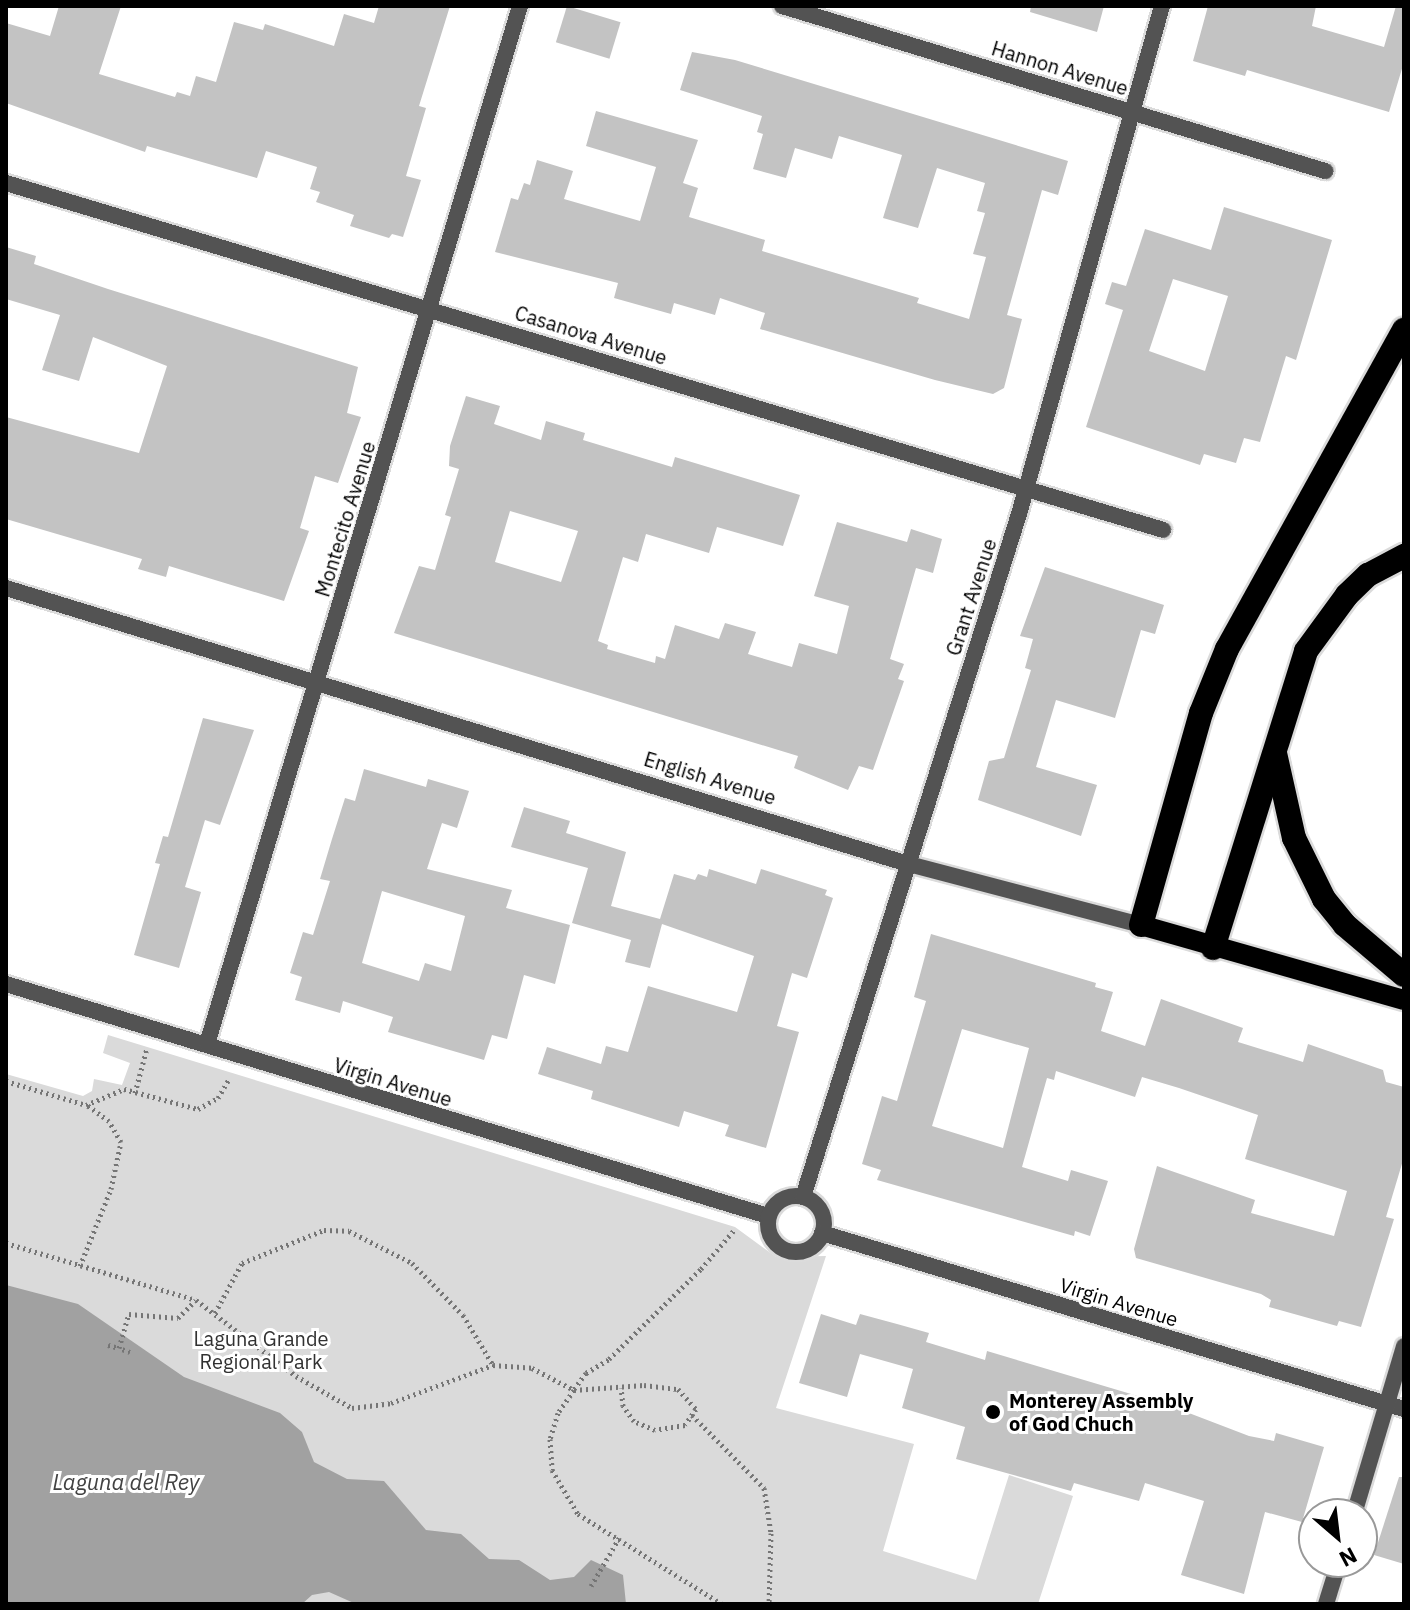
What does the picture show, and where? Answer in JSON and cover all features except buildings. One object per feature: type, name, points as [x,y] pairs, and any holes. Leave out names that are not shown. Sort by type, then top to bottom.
[{"type":"highway","points":[[1141,925],[1201,713],[1227,649],[1404,330]]},
{"type":"highway","points":[[1213,948],[1306,651],[1347,595],[1368,575],[1404,556]]},
{"type":"highway","points":[[1274,750],[1294,838],[1324,899],[1352,931],[1404,975]]},
{"type":"main road","name":"English Avenue","points":[[1141,925],[1404,1000]]},
{"type":"street","name":"Montecito Avenue","points":[[207,1044],[520,6]]},
{"type":"street","name":"Hannon Avenue","points":[[782,6],[1325,171]]},
{"type":"street","name":"Grant Avenue","points":[[803,1197],[905,863],[1002,565],[1162,6]]},
{"type":"street","name":"Casanova Avenue","points":[[6,183],[430,307],[1163,530]]},
{"type":"street","name":"English Avenue","points":[[6,588],[905,863],[1141,925]]},
{"type":"street","name":"Virgin Avenue","points":[[6,984],[768,1216]]},
{"type":"street","points":[[803,1197],[822,1215],[822,1233],[810,1248],[783,1249],[770,1235],[768,1216],[778,1202],[803,1197]]},
{"type":"street","name":"Virgin Avenue","points":[[822,1233],[1404,1409]]},
{"type":"street","points":[[1359,1498],[1404,1346]]},
{"type":"street","points":[[1326,1604],[1334,1578]]},
{"type":"path","points":[[135,1093],[152,1028]]},
{"type":"path","points":[[86,1105],[124,1089],[198,1109],[218,1098],[229,1079]]},
{"type":"path","points":[[6,1081],[86,1105],[109,1121],[121,1142],[111,1189],[80,1266]]},
{"type":"path","points":[[722,1604],[578,1514],[552,1470],[550,1439],[558,1413],[586,1373],[609,1359],[701,1269],[735,1229]]},
{"type":"path","points":[[215,1313],[242,1263],[324,1230],[349,1231],[412,1263],[463,1315],[493,1365]]},
{"type":"path","points":[[6,1243],[196,1300],[302,1381],[352,1408],[391,1403],[493,1365],[532,1368],[574,1390],[621,1388],[678,1389],[696,1409],[685,1425],[655,1430],[634,1421],[623,1406],[621,1388]]},
{"type":"path","points":[[119,1348],[126,1321],[134,1312],[178,1318],[196,1300]]},
{"type":"path","points":[[108,1345],[130,1352]]},
{"type":"path","points":[[692,1415],[764,1488],[771,1533],[769,1604]]},
{"type":"path","points":[[591,1586],[619,1538]]},
{"type":"green space","name":"Laguna Grande Regional Park","points":[[108,1035],[735,1227],[776,1257],[826,1256],[776,1408],[914,1444],[883,1551],[976,1580],[1009,1475],[1073,1496],[1038,1604],[6,1604],[6,1074],[83,1096],[92,1091],[94,1079],[122,1085],[130,1063],[103,1053]]},
{"type":"water","name":"Laguna del Rey","points":[[6,1285],[78,1304],[184,1377],[280,1413],[302,1432],[314,1462],[347,1479],[384,1481],[426,1530],[461,1534],[489,1559],[519,1560],[550,1580],[574,1577],[591,1560],[623,1575],[626,1604],[356,1604],[329,1592],[312,1595],[302,1604],[6,1604]]},
{"type":"place","name":"Monterey Assembly of God Chuch","points":[[993,1412]]}]
